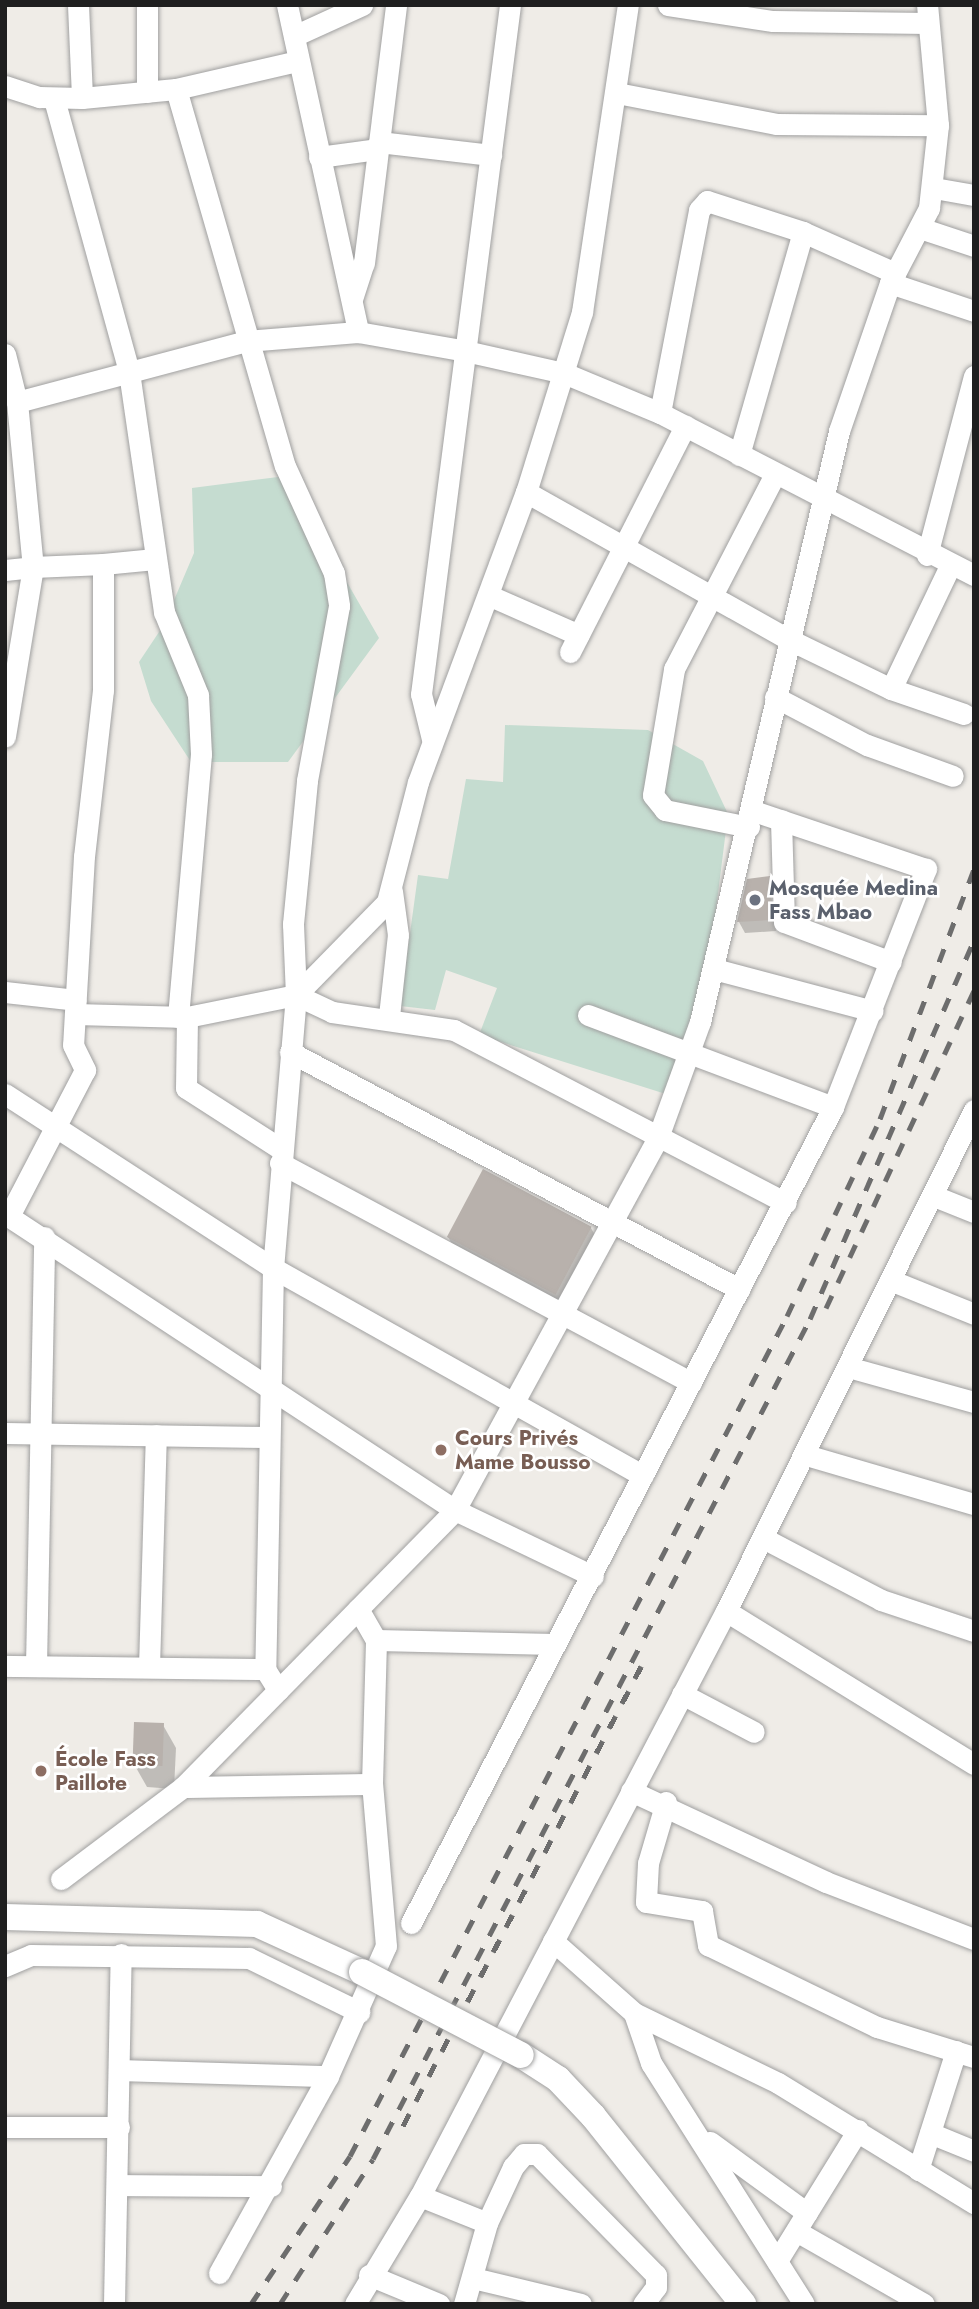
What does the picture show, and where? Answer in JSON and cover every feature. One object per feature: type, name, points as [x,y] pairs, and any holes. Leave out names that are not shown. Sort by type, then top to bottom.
[{"type":"street","points":[[78,5],[82,98]]},
{"type":"street","points":[[147,92],[148,5]]},
{"type":"street","points":[[287,5],[297,61],[358,332]]},
{"type":"street","points":[[294,36],[362,5]]},
{"type":"street","points":[[352,299],[364,262],[396,5]]},
{"type":"street","points":[[432,739],[421,694],[461,350],[491,155],[510,5]]},
{"type":"street","points":[[389,1016],[398,935],[392,891],[432,739],[526,492],[588,288],[628,5]]},
{"type":"street","points":[[61,1880],[183,1787],[455,1510],[657,1140],[692,1050],[752,819],[775,697],[819,499],[893,278],[923,229],[934,188],[938,125],[928,14],[773,21],[722,10],[668,5]]},
{"type":"street","points":[[5,86],[54,99],[82,98],[176,89],[297,61]]},
{"type":"street","points":[[176,89],[246,341],[285,466],[334,573],[339,606],[307,780],[293,924],[296,995],[280,1156],[266,1390],[265,1669],[278,1690]]},
{"type":"street","points":[[617,93],[776,124],[938,125]]},
{"type":"street","points":[[54,99],[129,372],[164,612],[198,695],[202,731],[183,1017],[186,1088],[280,1156],[691,1382]]},
{"type":"street","points":[[319,157],[379,146],[491,155]]},
{"type":"street","points":[[934,188],[974,195]]},
{"type":"street","points":[[660,413],[699,210],[707,201],[720,201],[803,232],[893,278],[974,311]]},
{"type":"street","points":[[923,229],[974,246]]},
{"type":"street","points":[[739,455],[803,232]]},
{"type":"street","points":[[17,402],[246,341],[358,332],[461,350],[564,373],[660,413],[927,555],[974,575]]},
{"type":"street","points":[[5,354],[17,402],[13,461],[33,566],[10,676],[5,737]]},
{"type":"street","points":[[927,555],[974,376]]},
{"type":"street","points":[[488,595],[575,643],[685,426]]},
{"type":"street","points":[[411,1923],[786,1203],[833,1107],[873,1011],[926,869],[781,820],[665,810],[653,795],[669,685],[710,598],[774,476]]},
{"type":"street","points":[[526,492],[710,598],[788,639],[891,689],[964,714]]},
{"type":"street","points":[[5,570],[155,559]]},
{"type":"street","points":[[103,564],[103,690],[73,1045],[84,1079],[7,1215],[44,1237],[266,1390],[455,1510],[593,1576]]},
{"type":"street","points":[[891,689],[950,566]]},
{"type":"street","points":[[775,697],[867,745],[953,776]]},
{"type":"street","points":[[781,820],[784,922],[891,962]]},
{"type":"street","points":[[5,992],[75,1007],[183,1017],[296,995],[392,891]]},
{"type":"street","points":[[714,969],[873,1011]]},
{"type":"street","points":[[296,995],[332,1012],[389,1016],[454,1030],[657,1140],[786,1203]]},
{"type":"street","points":[[588,1015],[692,1050],[833,1107]]},
{"type":"street","points":[[290,1052],[739,1289]]},
{"type":"street","points":[[5,1094],[273,1268],[511,1407],[643,1476]]},
{"type":"street","points":[[355,2304],[369,2274],[420,2196],[726,1611],[806,1455],[890,1280],[934,1196],[966,1147],[974,1110]]},
{"type":"street","points":[[934,1196],[974,1212]]},
{"type":"street","points":[[36,1666],[44,1237]]},
{"type":"street","points":[[890,1280],[974,1314]]},
{"type":"street","points":[[848,1367],[974,1402]]},
{"type":"street","points":[[5,1433],[267,1437]]},
{"type":"street","points":[[149,1667],[156,1435]]},
{"type":"street","points":[[806,1455],[974,1504]]},
{"type":"street","points":[[763,1538],[881,1600],[974,1631]]},
{"type":"street","points":[[219,2273],[271,2186],[328,2076],[359,2012],[386,1946],[372,1784],[376,1640],[358,1609]]},
{"type":"street","points":[[726,1611],[974,1764]]},
{"type":"street","points":[[376,1640],[555,1644]]},
{"type":"street","points":[[5,1666],[265,1669]]},
{"type":"street","points":[[682,1694],[754,1732]]},
{"type":"street","points":[[183,1787],[372,1784]]},
{"type":"street","points":[[631,1791],[666,1802],[826,1882],[974,1939]]},
{"type":"street","points":[[666,1802],[648,1863],[646,1902],[702,1911],[708,1945],[877,2026],[965,2054],[930,2133],[918,2170]]},
{"type":"street","points":[[5,1917],[257,1924],[362,1972],[521,2055],[558,2079],[593,2116],[743,2304]]},
{"type":"street","points":[[553,1941],[634,2013],[694,2038],[858,2130],[974,2203]]},
{"type":"street","points":[[5,1966],[31,1955],[121,1954],[249,1958],[359,2012]]},
{"type":"street","points":[[114,2304],[121,1954]]},
{"type":"street","points":[[634,2013],[651,2063],[700,2134],[804,2304]]},
{"type":"street","points":[[120,2070],[328,2076]]},
{"type":"street","points":[[5,2127],[119,2127]]},
{"type":"street","points":[[777,2261],[858,2130]]},
{"type":"street","points":[[930,2133],[974,2151]]},
{"type":"street","points":[[700,2134],[801,2222],[924,2304]]},
{"type":"street","points":[[464,2304],[487,2223],[513,2167],[524,2154],[537,2154],[656,2274],[656,2287],[643,2304]]},
{"type":"street","points":[[118,2185],[271,2186]]},
{"type":"street","points":[[420,2196],[487,2223]]},
{"type":"street","points":[[369,2274],[439,2304]]},
{"type":"street","points":[[472,2278],[581,2304]]},
{"type":"green space","points":[[286,476],[379,638],[288,762],[191,762],[151,701],[139,662],[163,626],[194,553],[192,488]]},
{"type":"green space","points":[[505,725],[648,730],[703,761],[728,814],[712,941],[669,1095],[479,1035],[497,988],[446,970],[435,1010],[400,1006],[418,875],[448,879],[466,779],[503,782]]},
{"type":"building","name":"Mosquée Medina Fass Mbao","points":[[770,876],[771,920],[737,922],[747,879]]},
{"type":"building","points":[[483,1169],[592,1227],[555,1295],[447,1237]]},
{"type":"building","points":[[134,1722],[164,1723],[162,1766],[132,1765]]},
{"type":"railway","points":[[251,2304],[350,2156],[787,1316],[880,1119],[974,869]]},
{"type":"railway","points":[[280,2304],[373,2159],[810,1319],[974,940]]},
{"type":"railway","points":[[826,1308],[974,990]]},
{"type":"railway","points":[[403,2126],[646,1657]]},
{"type":"place","name":"Mosquée Medina Fass Mbao","points":[[755,900]]},
{"type":"place","name":"Cours Privés Mame Bousso","points":[[441,1450]]},
{"type":"place","name":"École Fass Paillote","points":[[41,1771]]}]
